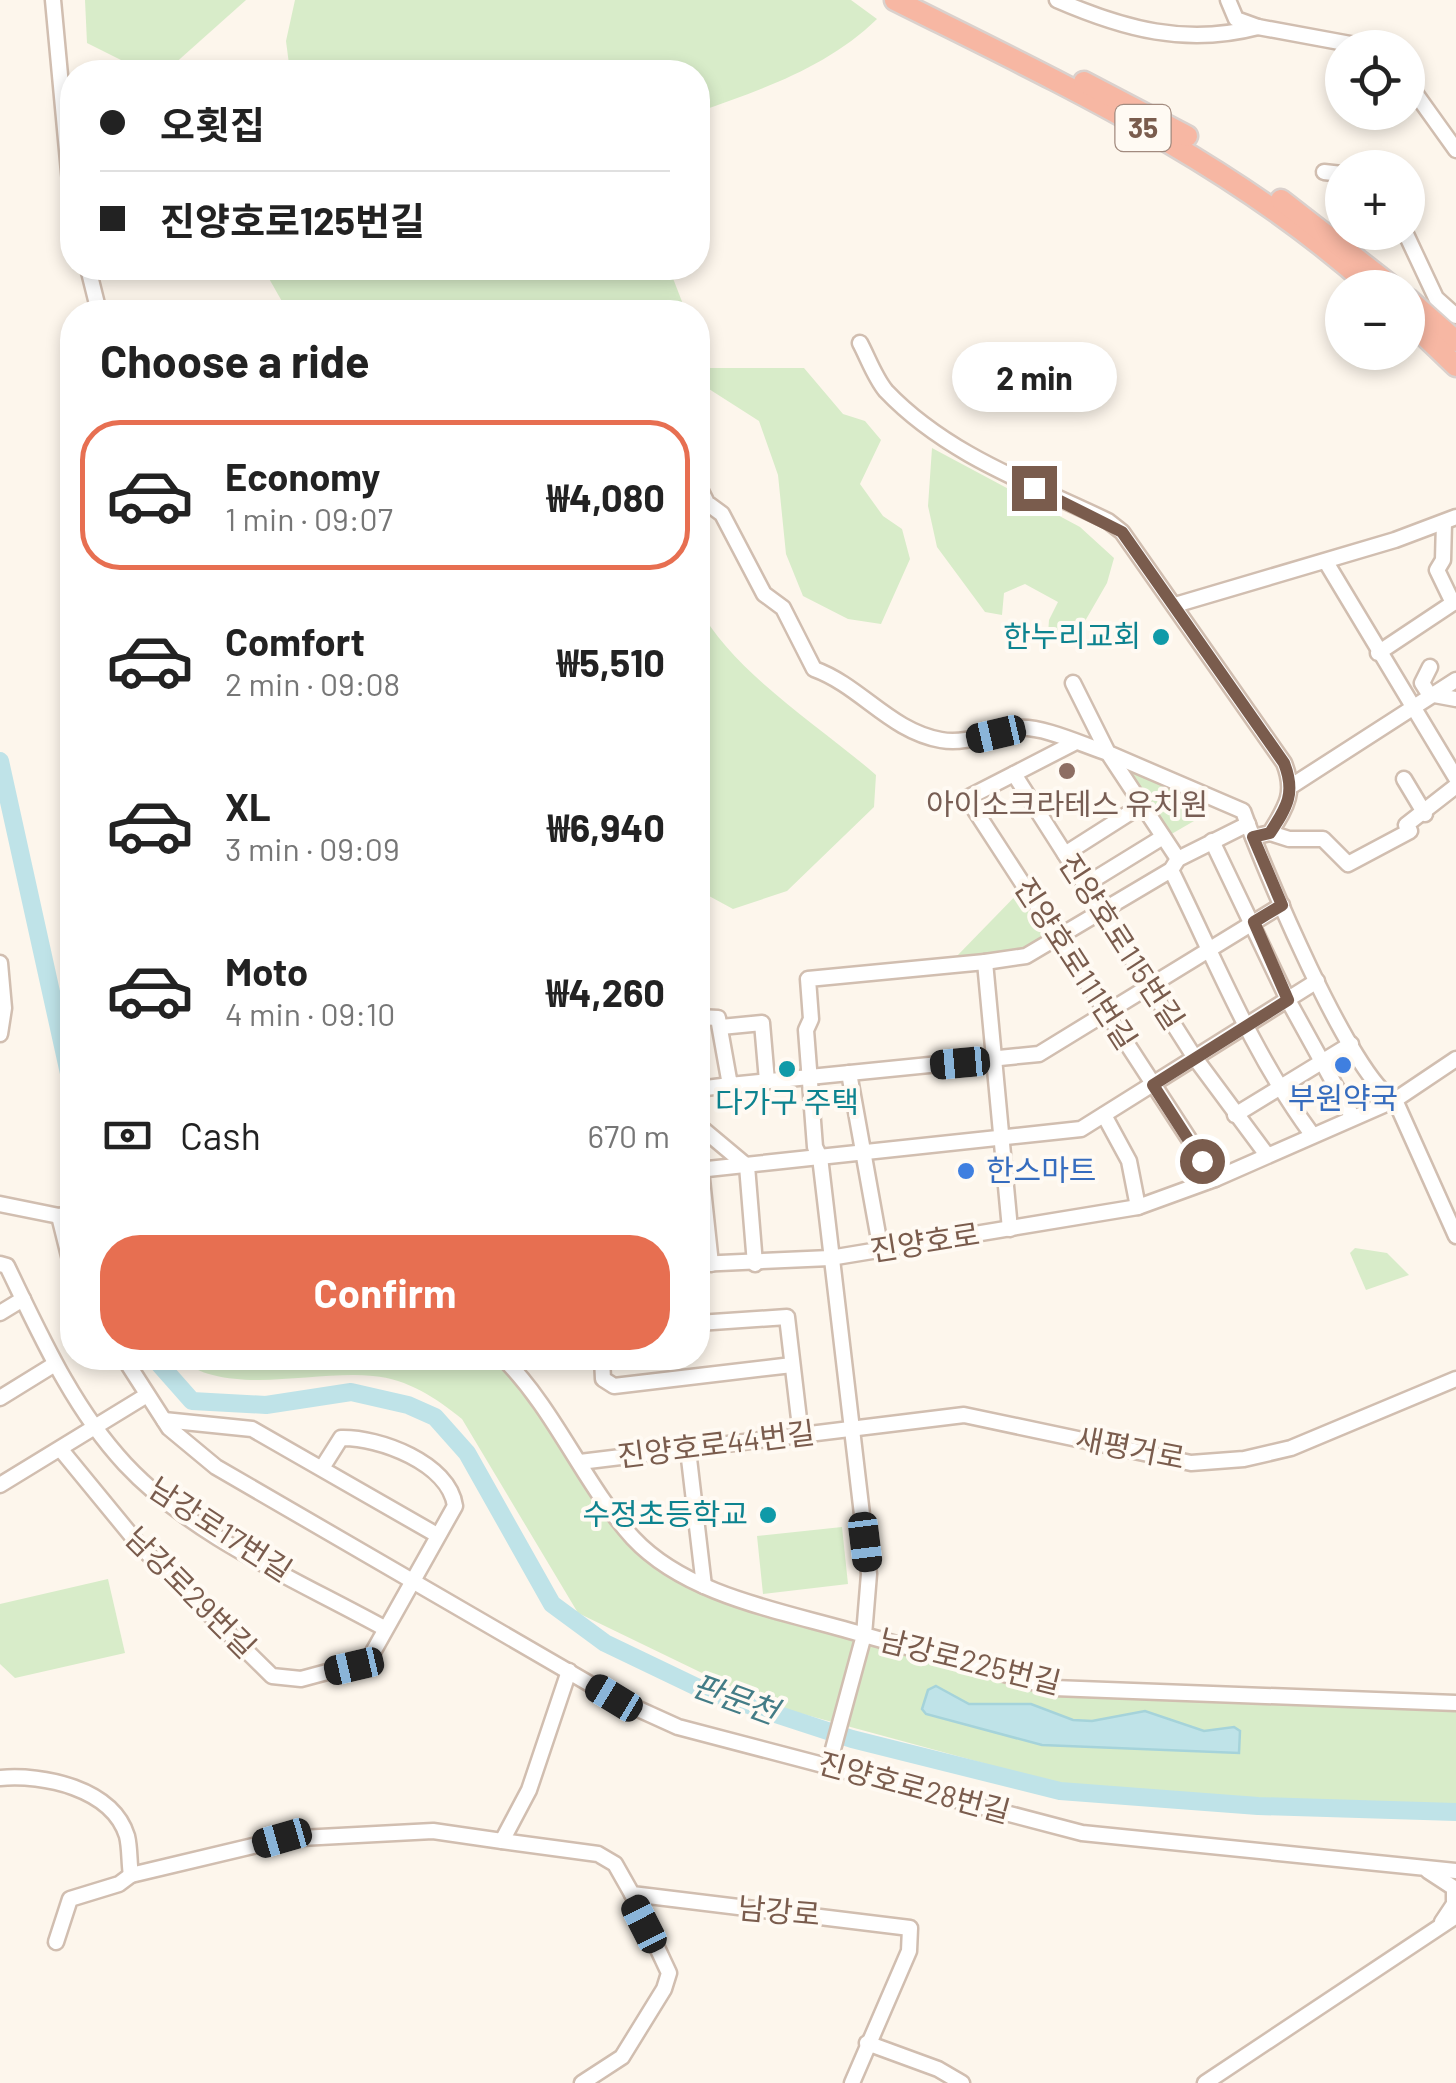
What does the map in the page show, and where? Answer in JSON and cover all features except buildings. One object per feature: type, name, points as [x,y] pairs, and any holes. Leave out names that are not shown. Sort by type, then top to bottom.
[{"type":"highway","name":"35","points":[[895,0],[1196,158],[1244,187],[1349,270]]},
{"type":"highway","name":"35","points":[[922,0],[1127,101],[1196,142],[1306,217],[1372,270]]},
{"type":"highway","points":[[1425,314],[1456,341]]},
{"type":"highway","points":[[1425,336],[1456,366]]},
{"type":"street","points":[[53,0],[60,75]]},
{"type":"street","points":[[1058,0],[1112,17],[1140,32],[1163,36],[1214,38],[1258,27]]},
{"type":"street","points":[[1228,0],[1236,18],[1258,27],[1325,39]]},
{"type":"street","points":[[1425,107],[1456,150]]},
{"type":"street","points":[[1414,250],[1436,298],[1456,316]]},
{"type":"street","points":[[860,343],[884,388],[928,427],[985,465],[1122,532],[1181,603],[1284,763],[1292,785],[1290,802],[1270,833]]},
{"type":"street","points":[[710,506],[722,514],[764,594],[783,608],[814,669],[836,677],[900,728],[940,740],[970,740],[1022,728],[1108,753],[1243,811],[1318,982],[1377,1089],[1395,1100],[1456,1236]]},
{"type":"street","points":[[1181,603],[1326,562],[1450,519],[1444,560],[1437,570],[1455,603],[1378,653]]},
{"type":"street","points":[[1326,562],[1456,778]]},
{"type":"street","points":[[1430,666],[1422,683],[1429,694],[1455,703]]},
{"type":"street","points":[[1292,785],[1456,680]]},
{"type":"street","points":[[1073,682],[1108,753],[1163,837],[1246,1026],[1279,1088],[1311,1134]]},
{"type":"street","points":[[1014,774],[1074,743]]},
{"type":"street","name":"진양호로111번길","points":[[1014,774],[968,798],[1215,1179]]},
{"type":"street","name":"진양호로115번길","points":[[1014,774],[1195,1058],[1267,1155]]},
{"type":"street","points":[[1404,779],[1425,814]]},
{"type":"street","points":[[1010,1229],[1005,1138],[985,962],[1026,956],[1212,842],[1250,830],[1289,840],[1323,840],[1348,864],[1410,831],[1406,825],[1425,814],[1456,786]]},
{"type":"street","points":[[1065,854],[1142,806]]},
{"type":"street","points":[[1098,876],[1163,837]]},
{"type":"street","points":[[1212,842],[1254,922],[1288,1000],[1352,1116]]},
{"type":"street","points":[[710,1087],[996,1060],[1054,1048],[1282,905]]},
{"type":"street","name":"남강로225번길","points":[[985,962],[808,978],[814,1147],[820,1157],[869,1574],[864,1635],[1054,1688],[1456,1703]]},
{"type":"street","points":[[0,963],[0,1028]]},
{"type":"street","points":[[710,1169],[1081,1129],[1318,982]]},
{"type":"street","points":[[710,1018],[718,1018],[721,1027],[730,1085]]},
{"type":"street","points":[[721,1027],[762,1022],[767,1081]]},
{"type":"street","points":[[1235,1115],[1351,1044]]},
{"type":"street","name":"진양호로","points":[[710,1264],[830,1258],[1138,1207],[1215,1179],[1395,1100],[1456,1059]]},
{"type":"street","points":[[849,1073],[860,1153],[881,1251]]},
{"type":"street","points":[[1104,1115],[1128,1162],[1138,1207]]},
{"type":"street","points":[[710,1134],[747,1166],[755,1264]]},
{"type":"street","points":[[0,1204],[60,1213]]},
{"type":"street","name":"남강로17번길","points":[[0,1264],[6,1266],[55,1364],[96,1428],[126,1465],[170,1504],[227,1542],[384,1628]]},
{"type":"street","points":[[0,1314],[23,1298]]},
{"type":"street","points":[[710,1322],[787,1318],[801,1436]]},
{"type":"street","points":[[0,1398],[55,1364]]},
{"type":"street","points":[[603,1370],[603,1379],[614,1386],[792,1365]]},
{"type":"street","name":"진양호로28번길","points":[[131,1370],[164,1420],[186,1445],[216,1467],[568,1672],[678,1727],[830,1759],[1082,1833],[1456,1870]]},
{"type":"street","name":"진양호로44번길","points":[[514,1370],[532,1390],[635,1539],[704,1586],[864,1635]]},
{"type":"street","name":"새평거로","points":[[852,1427],[964,1415],[1191,1463],[1244,1459],[1291,1448],[1456,1379]]},
{"type":"street","points":[[0,1485],[62,1451],[147,1395]]},
{"type":"street","points":[[164,1420],[252,1429],[437,1535]]},
{"type":"street","name":"진양호로44번길","points":[[580,1462],[852,1427]]},
{"type":"street","points":[[322,1468],[341,1438],[359,1438],[396,1449],[453,1492],[455,1506],[384,1628]]},
{"type":"street","points":[[688,1450],[704,1586]]},
{"type":"street","name":"남강로29번길","points":[[62,1451],[140,1546],[272,1676],[301,1679],[368,1661],[384,1628]]},
{"type":"street","points":[[830,1759],[864,1635]]},
{"type":"street","points":[[502,1841],[529,1790],[568,1672]]},
{"type":"street","points":[[0,1778],[42,1778],[78,1788],[115,1815],[126,1836],[131,1876]]},
{"type":"street","points":[[56,1942],[70,1899],[119,1884],[131,1876],[282,1838],[433,1831],[598,1854],[615,1864],[669,1973],[622,2056],[582,2083]]},
{"type":"street","points":[[1413,1865],[1456,1862]]},
{"type":"street","points":[[1413,1865],[1454,1888],[1454,1904],[1439,1927]]},
{"type":"street","name":"남강로","points":[[632,1894],[910,1928],[908,1951],[852,2083]]},
{"type":"street","points":[[1206,2083],[1456,1916]]},
{"type":"street","points":[[867,2043],[938,2069],[962,2083]]},
{"type":"green space","points":[[85,0],[246,0],[179,60],[121,60],[87,43]]},
{"type":"green space","points":[[295,0],[851,0],[877,19],[815,64],[710,108],[710,60],[288,60],[286,41]]},
{"type":"green space","points":[[270,280],[674,280],[681,300],[281,300]]},
{"type":"green space","points":[[710,368],[804,368],[843,414],[865,421],[881,440],[860,484],[883,516],[902,529],[910,559],[881,624],[848,619],[803,596],[786,554],[778,475],[759,421],[710,390]]},
{"type":"green space","points":[[932,448],[1080,527],[1114,558],[1107,583],[1077,635],[1048,634],[1049,620],[1058,602],[1025,584],[1004,593],[1002,615],[985,612],[937,547],[928,506]]},
{"type":"green space","points":[[710,625],[754,676],[876,775],[874,807],[787,891],[733,909],[710,897]]},
{"type":"green space","points":[[1133,768],[1186,791],[1201,817],[1168,836],[1130,775]]},
{"type":"green space","points":[[1023,888],[1053,935],[1025,953],[954,959]]},
{"type":"green space","points":[[1355,1248],[1387,1253],[1409,1275],[1366,1290],[1350,1253]]},
{"type":"green space","points":[[198,1370],[503,1370],[664,1567],[687,1588],[1029,1689],[1456,1707],[1456,1811],[1093,1793],[766,1704],[578,1613],[462,1419],[432,1397],[410,1385],[373,1376],[271,1380],[221,1377]]},
{"type":"green space","points":[[842,1527],[848,1584],[763,1594],[757,1536]]},
{"type":"green space","points":[[108,1579],[125,1653],[15,1678],[0,1664],[0,1604]]},
{"type":"water","points":[[936,1686],[969,1704],[1031,1704],[1073,1720],[1092,1721],[1145,1711],[1204,1731],[1234,1727],[1240,1731],[1239,1753],[1042,1745],[926,1714],[922,1709],[928,1690]]},
{"type":"waterway","name":"판문천","points":[[0,761],[60,1033]]},
{"type":"waterway","name":"판문천","points":[[165,1370],[192,1401],[266,1405],[351,1392],[408,1405],[435,1417],[467,1453],[552,1604],[605,1643],[703,1690],[852,1739],[1060,1791],[1258,1806],[1456,1812]]},
{"type":"place","name":"한누리교회","points":[[1161,637]]},
{"type":"place","name":"아이소크라테스 유치원","points":[[1067,771]]},
{"type":"place","name":"부원약국","points":[[1343,1065]]},
{"type":"place","name":"다가구 주택","points":[[787,1069]]},
{"type":"place","name":"한스마트","points":[[966,1171]]},
{"type":"place","name":"수정초등학교","points":[[768,1515]]},
{"type":"route","points":[[1034,488],[1122,532],[1284,763],[1292,785],[1290,802],[1270,833],[1253,837],[1282,905],[1254,922],[1288,1000],[1153,1085],[1202,1161]]}]
